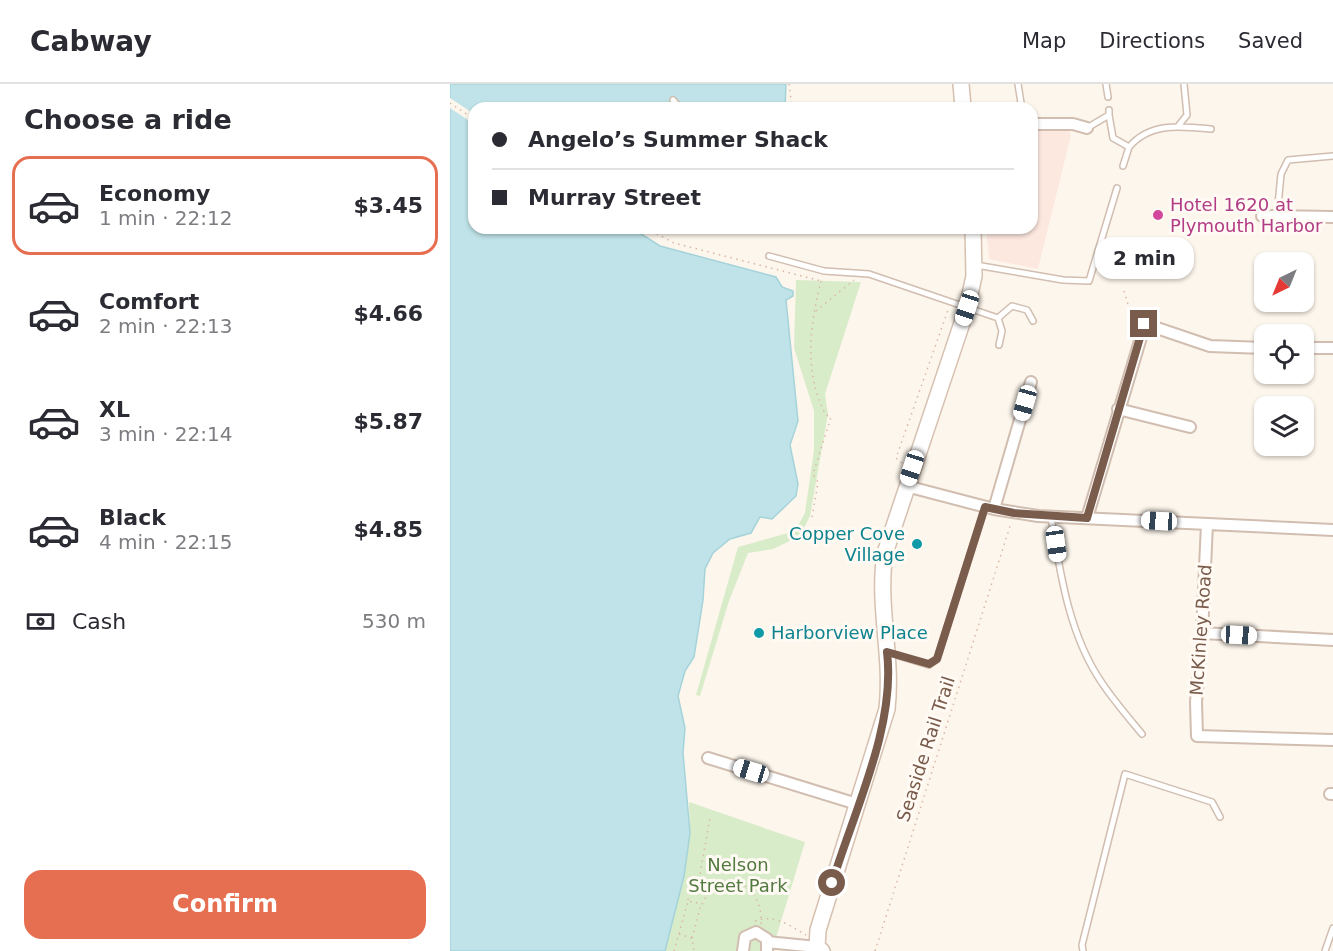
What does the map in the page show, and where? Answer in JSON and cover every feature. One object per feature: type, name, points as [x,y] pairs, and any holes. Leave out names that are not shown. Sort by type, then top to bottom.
[{"type":"main road","points":[[961,84],[962,102]]},
{"type":"main road","points":[[815,944],[887,709],[890,673],[882,619],[882,572],[888,538],[967,308],[975,264],[973,234]]},
{"type":"street","points":[[1038,124],[1073,124],[1088,128]]},
{"type":"street","points":[[1262,216],[1333,216]]},
{"type":"street","points":[[1087,518],[1144,324],[1210,346],[1254,348]]},
{"type":"street","points":[[1314,348],[1333,348]]},
{"type":"street","points":[[989,508],[1031,382]]},
{"type":"street","points":[[1118,409],[1190,427]]},
{"type":"street","points":[[906,486],[989,508],[1052,517],[1333,530]]},
{"type":"street","name":"McKinley Road","points":[[1206,524],[1202,633],[1196,702],[1197,736],[1333,740]]},
{"type":"street","points":[[1202,633],[1333,640]]},
{"type":"street","points":[[708,758],[857,804]]},
{"type":"street","points":[[743,951],[745,937],[756,932],[765,942],[815,944]]},
{"type":"lane","points":[[1018,84],[1021,102]]},
{"type":"lane","points":[[1106,84],[1108,97]]},
{"type":"lane","points":[[1179,126],[1187,115],[1184,84]]},
{"type":"lane","points":[[1088,128],[1109,112],[1113,138],[1129,147]]},
{"type":"lane","points":[[1123,166],[1129,147],[1146,131],[1179,126],[1211,129]]},
{"type":"lane","points":[[1277,216],[1281,174],[1288,160],[1333,156]]},
{"type":"lane","points":[[975,264],[1063,280],[1089,281],[1117,188]]},
{"type":"lane","points":[[769,256],[824,271],[862,273],[998,318]]},
{"type":"lane","points":[[998,318],[1012,306],[1027,310],[1033,321]]},
{"type":"lane","points":[[998,318],[1002,331],[999,345]]},
{"type":"lane","points":[[887,652],[929,664],[937,659],[989,508]]},
{"type":"lane","points":[[1052,517],[1059,565],[1076,633],[1101,681],[1142,734]]},
{"type":"lane","points":[[1083,951],[1082,945],[1125,774],[1212,802],[1220,817]]},
{"type":"lane","points":[[1325,951],[1333,928]]},
{"type":"path","points":[[789,84],[791,102]]},
{"type":"path","points":[[450,103],[468,115]]},
{"type":"path","points":[[657,234],[674,243],[821,281]]},
{"type":"path","points":[[812,517],[818,482],[813,474],[831,417],[826,415],[821,406],[810,348],[824,271]]},
{"type":"path","points":[[815,312],[862,273]]},
{"type":"path","points":[[1124,291],[1129,308]]},
{"type":"path","name":"Seaside Rail Trail","points":[[875,951],[1011,520]]},
{"type":"path","points":[[674,951],[690,890],[699,880],[710,818]]},
{"type":"path","points":[[694,951],[692,939],[707,892],[716,885],[732,881],[741,883],[755,894],[765,942]]},
{"type":"path","points":[[688,901],[702,904]]},
{"type":"path","points":[[762,919],[783,922],[815,944]]},
{"type":"path","points":[[678,934],[692,939]]},
{"type":"shaded area","points":[[1068,129],[1071,135],[1038,269],[989,259],[987,234],[1038,234],[1038,130]]},
{"type":"green space","points":[[796,280],[861,282],[825,394],[828,414],[810,516],[800,536],[773,549],[748,553],[729,601],[700,696],[696,695],[738,547],[795,531],[805,513],[814,450],[814,411],[794,348]]},
{"type":"green space","name":"Nelson Street Park","points":[[689,802],[805,842],[772,951],[665,951],[690,833]]},
{"type":"water","points":[[450,84],[786,84],[785,102],[468,102],[468,234],[641,234],[660,246],[776,277],[782,287],[793,291],[793,296],[786,300],[798,421],[790,445],[798,484],[796,496],[772,519],[760,517],[751,533],[730,539],[713,553],[705,569],[703,600],[694,657],[685,671],[678,696],[685,728],[683,753],[690,833],[684,876],[665,951],[450,951]]},
{"type":"pier","points":[[450,98],[468,110],[468,120],[450,108]]},
{"type":"place","name":"Hotel 1620 at Plymouth Harbor","points":[[1158,215]]},
{"type":"place","name":"Copper Cove Village","points":[[917,544]]},
{"type":"place","name":"Harborview Place","points":[[759,633]]},
{"type":"route","points":[[832,883],[887,709],[890,673],[887,652],[929,664],[933,664],[937,659],[985,507],[1038,516],[1087,518],[1144,324]]}]
